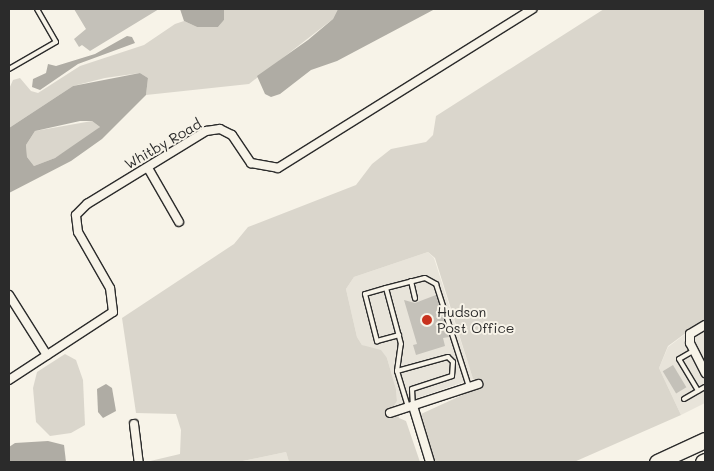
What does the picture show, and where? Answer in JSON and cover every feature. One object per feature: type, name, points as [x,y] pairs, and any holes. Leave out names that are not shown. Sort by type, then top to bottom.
[{"type":"highway","points":[[657,462],[705,440]]},
{"type":"highway","points":[[682,462],[705,451]]},
{"type":"street","name":"Whitby Road","points":[[9,380],[113,312],[110,288],[78,232],[76,215],[87,204],[206,131],[220,129],[232,135],[251,163],[278,168],[532,9]]},
{"type":"street","points":[[148,168],[179,222]]},
{"type":"street","points":[[9,295],[47,355]]},
{"type":"street","points":[[705,325],[690,334],[693,351],[702,361],[705,373]]},
{"type":"street","points":[[390,413],[478,384]]},
{"type":"street","points":[[411,406],[430,462]]},
{"type":"street","points":[[134,424],[139,462]]},
{"type":"lane","points":[[9,69],[56,42],[37,9]]},
{"type":"lane","points":[[399,335],[378,341],[365,294],[425,278],[438,287],[469,387]]},
{"type":"lane","points":[[410,282],[415,299]]},
{"type":"lane","points":[[386,288],[401,344],[397,371],[411,406]]},
{"type":"lane","points":[[693,351],[679,359],[698,391]]},
{"type":"lane","points":[[397,371],[448,357],[453,362],[452,376],[412,389],[401,384]]},
{"type":"lane","points":[[684,399],[705,387]]},
{"type":"lane","points":[[411,406],[412,389]]},
{"type":"shaded area","points":[[180,9],[224,9],[224,20],[218,27],[197,27],[184,21]]},
{"type":"shaded area","points":[[224,9],[338,9],[333,19],[249,84],[146,95],[148,78],[140,73],[105,78],[73,86],[9,128],[9,89],[13,80],[20,78],[31,91],[38,93],[80,66],[144,45],[175,24],[184,21],[197,27],[218,27],[224,20]]},
{"type":"shaded area","points":[[338,9],[435,9],[337,61],[311,70],[280,94],[271,97],[265,94],[257,76],[308,40],[333,19]]},
{"type":"shaded area","points":[[604,9],[705,9],[705,319],[668,346],[659,368],[681,415],[574,462],[435,462],[421,414],[482,386],[473,379],[435,258],[428,252],[354,277],[346,289],[357,337],[362,345],[381,350],[387,358],[396,389],[397,401],[394,406],[399,418],[406,421],[420,462],[289,462],[286,452],[238,462],[146,462],[180,454],[181,430],[176,414],[136,413],[122,318],[234,244],[248,227],[356,185],[372,164],[391,149],[426,142],[433,135],[436,116]]},
{"type":"shaded area","points":[[127,36],[132,37],[135,43],[78,64],[40,90],[32,87],[33,79],[46,73],[48,64],[56,66],[95,54]]},
{"type":"shaded area","points":[[140,73],[148,78],[146,95],[102,139],[71,161],[9,193],[9,128],[73,86]],"holes":[[[80,121],[92,121],[100,127],[55,158],[34,166],[27,157],[26,145],[35,131]]]},
{"type":"shaded area","points":[[92,121],[100,127],[92,135],[55,158],[34,166],[27,157],[26,145],[35,131]]},
{"type":"shaded area","points":[[428,252],[434,258],[473,379],[394,406],[397,401],[396,389],[387,358],[362,345],[357,337],[346,289],[354,277]]},
{"type":"shaded area","points":[[705,319],[705,403],[681,415],[659,368],[668,347]]},
{"type":"shaded area","points":[[65,354],[76,360],[83,380],[85,425],[71,433],[50,436],[36,422],[33,388],[37,372]]},
{"type":"shaded area","points":[[106,384],[112,388],[116,411],[103,418],[98,412],[97,389]]},
{"type":"shaded area","points":[[48,441],[64,445],[66,462],[10,462],[9,447],[15,443]]},
{"type":"shaded area","points":[[286,452],[289,462],[238,462]]},
{"type":"building","points":[[74,9],[159,9],[90,51],[82,45],[79,47],[74,39],[86,29]]},
{"type":"building","name":"Hudson Post Office","points":[[436,295],[449,337],[443,338],[445,346],[416,355],[413,345],[417,344],[404,300],[415,303]]},
{"type":"building","points":[[673,365],[686,387],[676,393],[663,371]]},
{"type":"place","name":"Hudson Post Office","points":[[427,320]]}]
